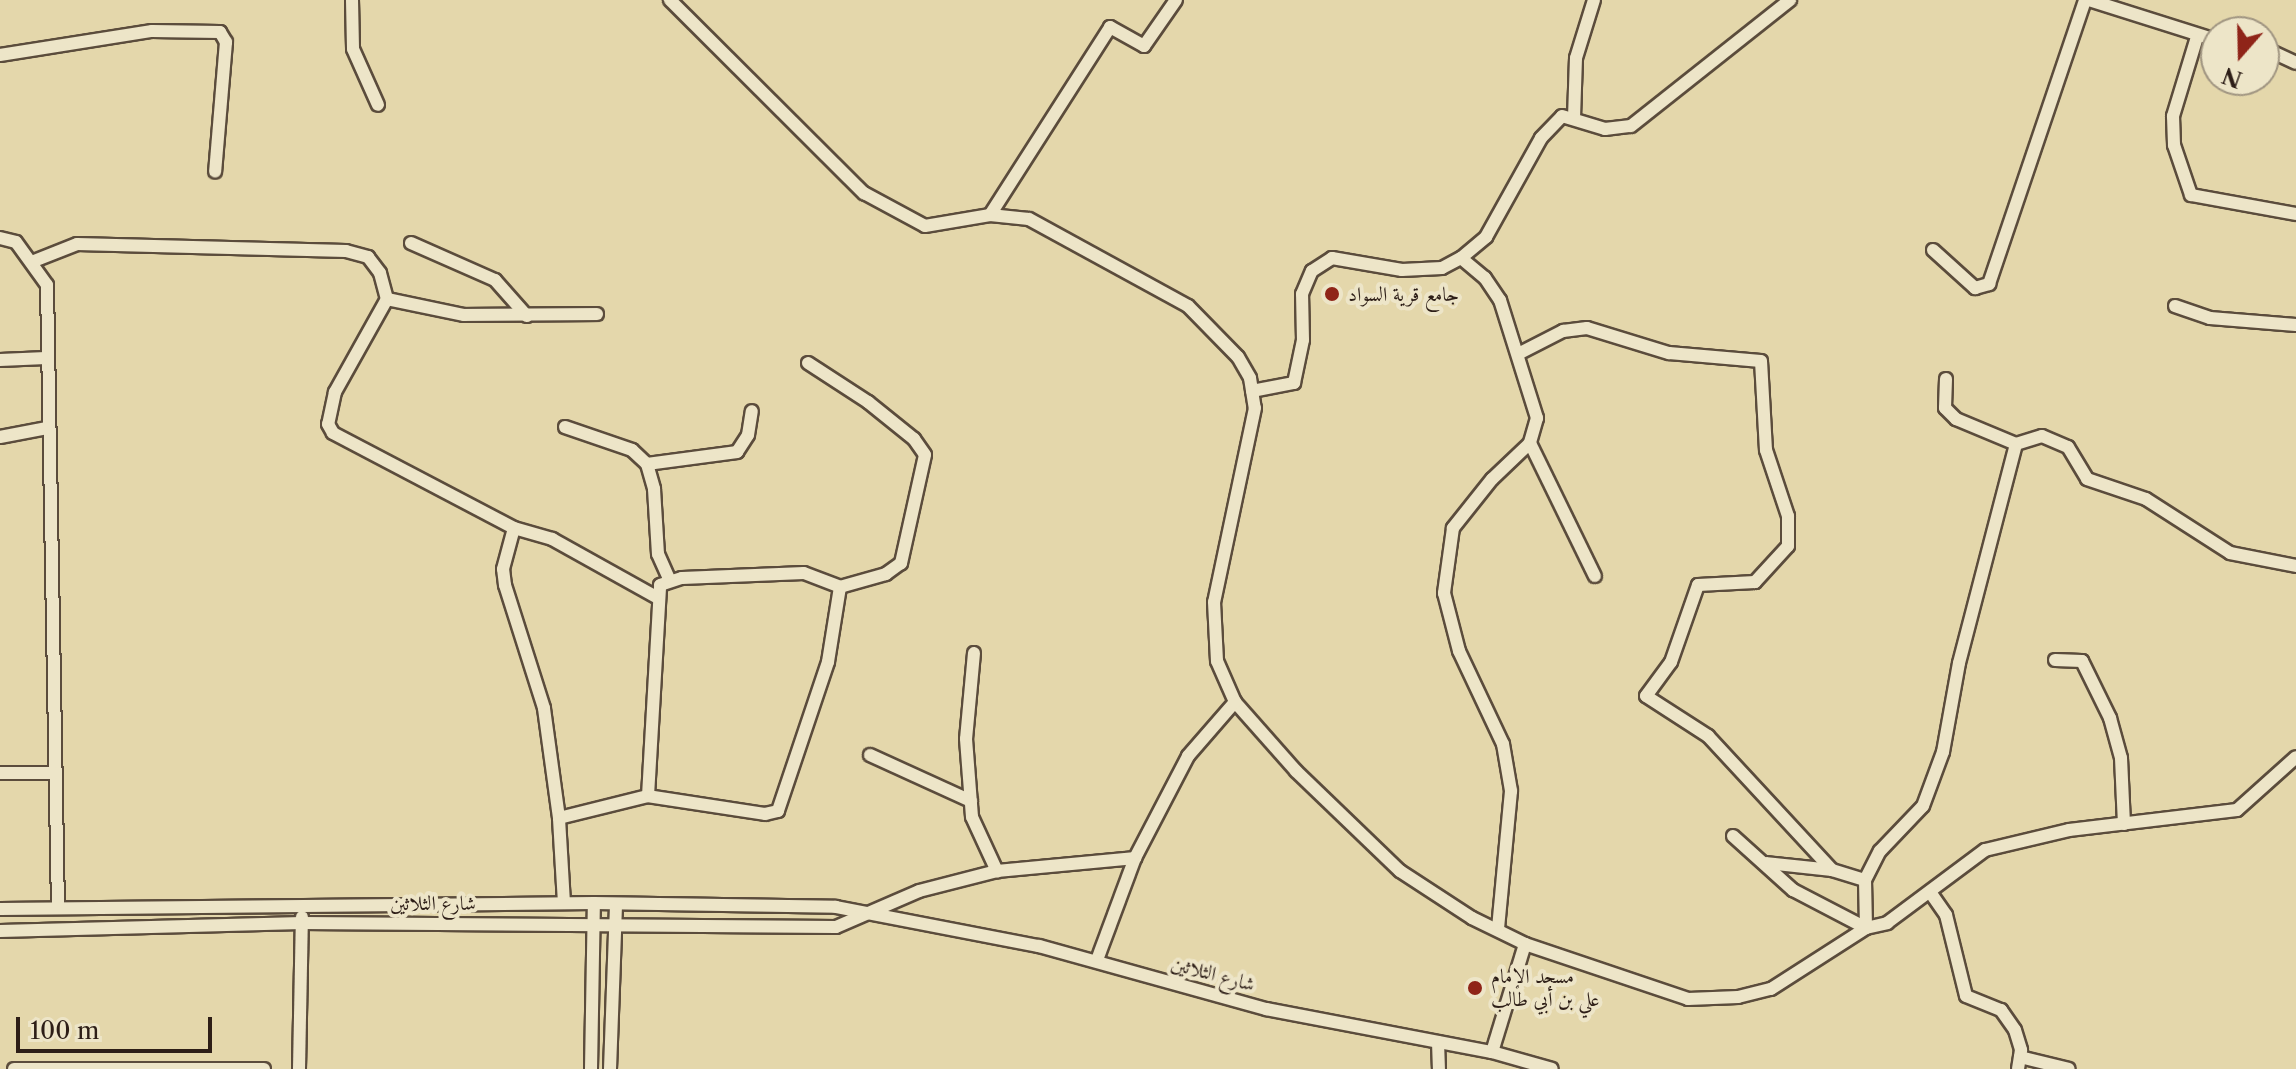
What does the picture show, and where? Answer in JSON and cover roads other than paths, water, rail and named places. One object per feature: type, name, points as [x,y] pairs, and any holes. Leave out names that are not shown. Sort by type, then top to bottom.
[{"type":"street","points":[[352,0],[353,49],[378,105]]},
{"type":"street","points":[[670,0],[864,193],[925,226],[990,215],[1029,219],[1188,306],[1238,357],[1252,391],[1255,408],[1236,519],[1214,602],[1217,661],[1235,702],[1296,771],[1400,871],[1472,918],[1498,928],[1525,944],[1688,999],[1738,997],[1771,989],[1811,968],[1866,928],[1887,923],[1985,850],[2034,836],[2237,810],[2296,757]]},
{"type":"street","points":[[990,215],[1110,27],[1144,46],[1176,0]]},
{"type":"street","points":[[1574,118],[1576,58],[1594,0]]},
{"type":"street","points":[[1252,391],[1294,383],[1303,340],[1302,294],[1312,271],[1332,258],[1402,270],[1442,268],[1461,258],[1486,237],[1541,138],[1562,116],[1605,129],[1631,126],[1790,0]]},
{"type":"street","points":[[1933,250],[1975,288],[1989,284],[2087,0],[2200,37]]},
{"type":"street","points":[[0,55],[152,31],[220,32],[226,42],[215,172]]},
{"type":"street","points":[[2197,37],[2173,116],[2174,145],[2191,195],[2296,214]]},
{"type":"street","points":[[0,238],[16,242],[34,261],[47,285],[47,428],[58,908]]},
{"type":"street","points":[[411,243],[495,280],[527,316]]},
{"type":"street","points":[[34,261],[77,244],[346,251],[368,257],[380,273],[387,299],[335,392],[328,424],[333,433],[514,528],[552,539],[658,598]]},
{"type":"street","points":[[1461,258],[1485,278],[1500,300],[1537,418],[1530,443],[1492,479],[1453,528],[1444,593],[1459,651],[1503,744],[1511,791],[1498,928]]},
{"type":"street","points":[[387,299],[464,315],[597,314]]},
{"type":"street","points":[[2175,306],[2210,318],[2296,325]]},
{"type":"street","points":[[1518,354],[1563,331],[1587,328],[1629,336],[1643,347],[1669,353],[1761,361],[1766,450],[1788,516],[1788,546],[1755,582],[1698,585],[1671,662],[1646,696],[1708,736],[1832,870]]},
{"type":"street","points":[[0,360],[46,358]]},
{"type":"street","points":[[648,796],[660,585],[669,579],[804,573],[840,587],[886,574],[901,563],[925,455],[914,439],[868,402],[808,363]]},
{"type":"street","points":[[1946,379],[1945,408],[1956,419],[2016,444],[2042,436],[2068,447],[2087,479],[2146,499],[2230,553],[2296,566]]},
{"type":"street","points":[[647,464],[737,452],[748,435],[752,411]]},
{"type":"street","points":[[565,427],[632,450],[647,464],[654,489],[658,554],[669,579]]},
{"type":"street","points":[[0,437],[47,428]]},
{"type":"street","points":[[1530,443],[1595,576]]},
{"type":"street","points":[[1866,928],[1865,880],[1880,851],[1923,806],[1943,752],[1959,663],[2016,444]]},
{"type":"street","points":[[514,528],[503,569],[505,585],[544,708],[559,818],[564,903]]},
{"type":"street","points":[[559,818],[648,796],[765,814],[778,811],[828,662],[840,587]]},
{"type":"street","points":[[974,653],[966,739],[972,817],[997,871]]},
{"type":"street","points":[[2055,660],[2082,661],[2110,718],[2121,758],[2124,824]]},
{"type":"street","points":[[1097,960],[1135,858],[1188,756],[1235,702]]},
{"type":"street","points":[[870,755],[971,801]]},
{"type":"street","points":[[0,773],[55,773]]},
{"type":"street","points":[[1733,836],[1767,863],[1793,890],[1866,928]]},
{"type":"street","points":[[863,916],[919,891],[997,871],[1135,858]]},
{"type":"street","points":[[1767,863],[1832,870],[1865,880]]},
{"type":"street","points":[[1930,892],[1946,915],[1966,996],[2001,1010],[2015,1030],[2019,1063],[2069,1069]]},
{"type":"street","name":"شارع الثلاثين","points":[[0,909],[564,903],[836,907],[863,916],[981,934],[1097,960],[1266,1009],[1492,1052],[1552,1069]]},
{"type":"street","points":[[591,1069],[594,903]]},
{"type":"street","points":[[610,1069],[616,904]]},
{"type":"street","points":[[299,1069],[303,906]]},
{"type":"street","name":"شارع الثلاثين","points":[[0,931],[302,923],[836,927],[863,916]]},
{"type":"street","points":[[1492,1052],[1525,944]]},
{"type":"street","points":[[1438,1042],[1439,1069]]},
{"type":"street","points":[[14,1069],[264,1069]]},
{"type":"place","name":"جامع قرية السواد","points":[[1332,294]]},
{"type":"place","name":"مسجد الإمام علي بن أبي طالب","points":[[1475,988]]}]
